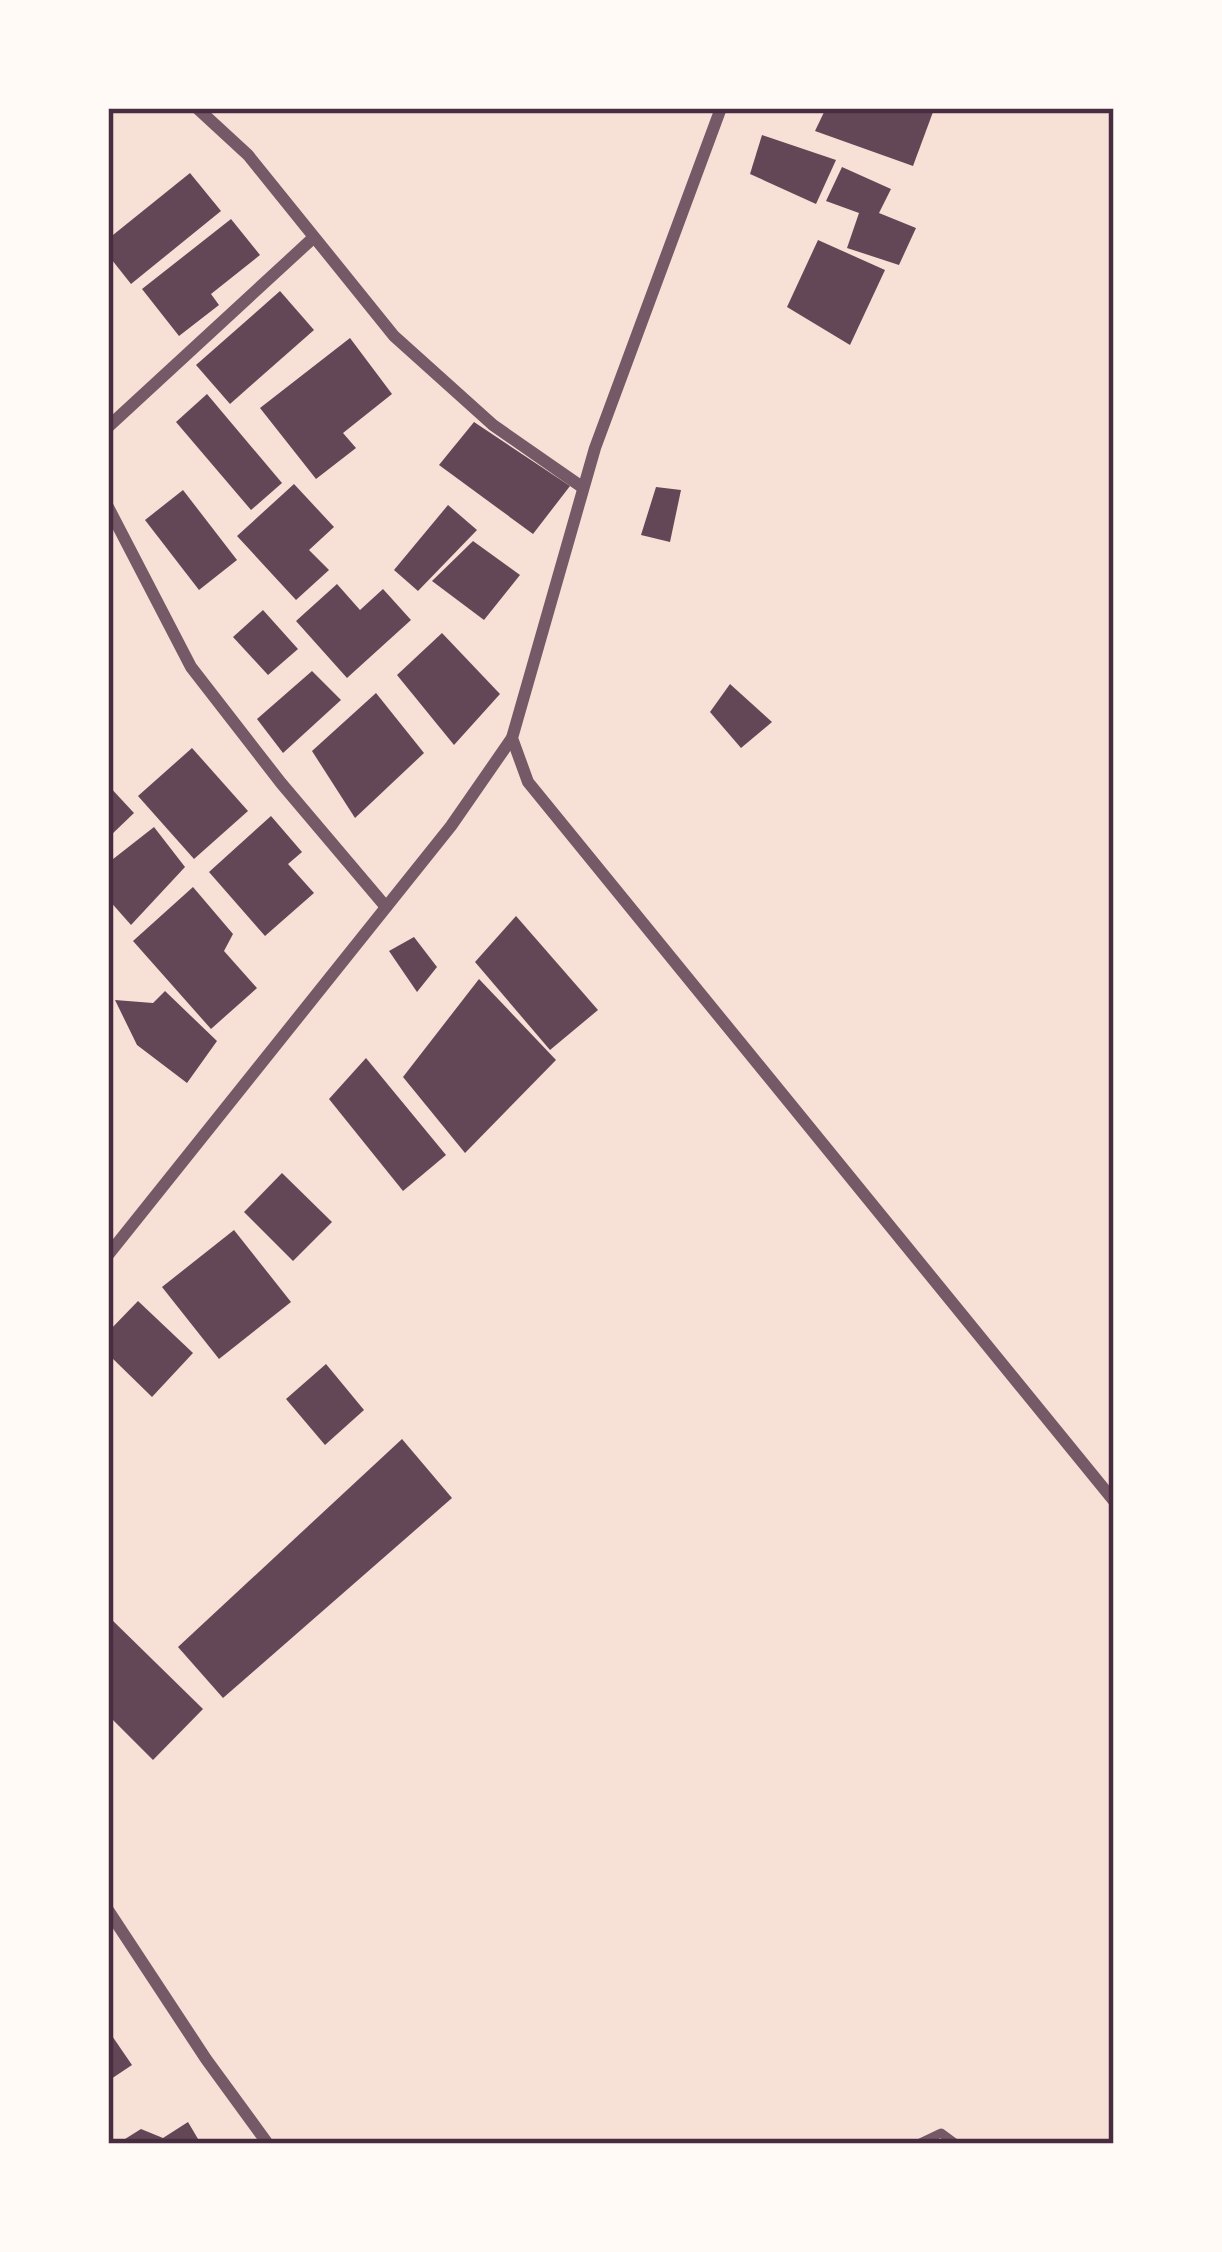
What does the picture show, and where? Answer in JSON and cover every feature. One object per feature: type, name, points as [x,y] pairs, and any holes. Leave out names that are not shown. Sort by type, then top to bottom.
[{"type":"street","points":[[197,108],[248,155],[394,336],[494,425],[583,487]]},
{"type":"street","points":[[108,1255],[452,826],[512,739],[583,487],[721,108]]},
{"type":"street","points":[[108,428],[312,239]]},
{"type":"street","points":[[108,508],[191,667],[386,907]]},
{"type":"street","points":[[512,739],[528,782],[1114,1502]]},
{"type":"street","points":[[108,1910],[268,2144]]},
{"type":"lane","points":[[919,2144],[940,2132],[956,2144]]},
{"type":"building","points":[[826,108],[933,112],[913,166],[815,131]]},
{"type":"building","points":[[762,135],[836,160],[816,204],[750,174]]},
{"type":"building","points":[[842,167],[891,189],[879,213],[916,228],[899,265],[847,248],[859,213],[826,201]]},
{"type":"building","points":[[190,173],[221,211],[131,284],[108,255],[108,239]]},
{"type":"building","points":[[231,219],[260,255],[211,294],[219,305],[179,336],[142,289]]},
{"type":"building","points":[[818,240],[885,270],[850,345],[787,307]]},
{"type":"building","points":[[280,291],[314,330],[230,404],[196,365]]},
{"type":"building","points":[[350,338],[392,394],[343,433],[356,448],[316,479],[260,408]]},
{"type":"building","points":[[207,394],[282,483],[251,510],[176,422]]},
{"type":"building","points":[[474,422],[570,486],[533,534],[439,465]]},
{"type":"building","points":[[294,484],[334,527],[309,550],[329,570],[296,600],[237,536]]},
{"type":"building","points":[[656,487],[681,490],[670,542],[641,535]]},
{"type":"building","points":[[183,490],[237,560],[199,590],[145,520]]},
{"type":"building","points":[[448,505],[477,530],[418,591],[394,570]]},
{"type":"building","points":[[473,541],[520,575],[484,620],[432,581]]},
{"type":"building","points":[[337,584],[360,610],[383,589],[411,620],[347,678],[296,621]]},
{"type":"building","points":[[263,610],[298,649],[268,675],[233,637]]},
{"type":"building","points":[[442,633],[500,694],[454,745],[397,675]]},
{"type":"building","points":[[312,671],[341,700],[283,753],[257,719]]},
{"type":"building","points":[[730,684],[772,722],[741,748],[710,712]]},
{"type":"building","points":[[376,693],[424,753],[355,818],[312,751]]},
{"type":"building","points":[[192,748],[248,811],[194,859],[138,796]]},
{"type":"building","points":[[108,785],[134,813],[108,838]]},
{"type":"building","points":[[271,816],[302,852],[288,864],[314,893],[265,936],[209,872]]},
{"type":"building","points":[[154,827],[185,867],[131,925],[108,899],[108,863]]},
{"type":"building","points":[[193,887],[233,934],[224,951],[257,988],[211,1029],[133,941]]},
{"type":"building","points":[[516,916],[598,1010],[550,1050],[475,962]]},
{"type":"building","points":[[414,937],[437,967],[417,992],[389,951]]},
{"type":"building","points":[[479,979],[556,1060],[465,1153],[403,1077]]},
{"type":"building","points":[[165,991],[217,1041],[187,1083],[137,1045],[115,1000],[153,1003]]},
{"type":"building","points":[[366,1058],[446,1155],[403,1191],[329,1099]]},
{"type":"building","points":[[282,1173],[332,1222],[293,1261],[244,1212]]},
{"type":"building","points":[[234,1230],[291,1302],[219,1359],[162,1287]]},
{"type":"building","points":[[138,1301],[193,1353],[152,1397],[108,1354],[108,1332]]},
{"type":"building","points":[[326,1364],[364,1410],[325,1445],[286,1399]]},
{"type":"building","points":[[402,1439],[452,1498],[223,1698],[178,1647]]},
{"type":"building","points":[[108,1616],[203,1709],[153,1760],[108,1715]]},
{"type":"building","points":[[108,2030],[132,2065],[108,2081]]},
{"type":"building","points":[[188,2122],[201,2144],[117,2144],[141,2129],[163,2138]]}]
